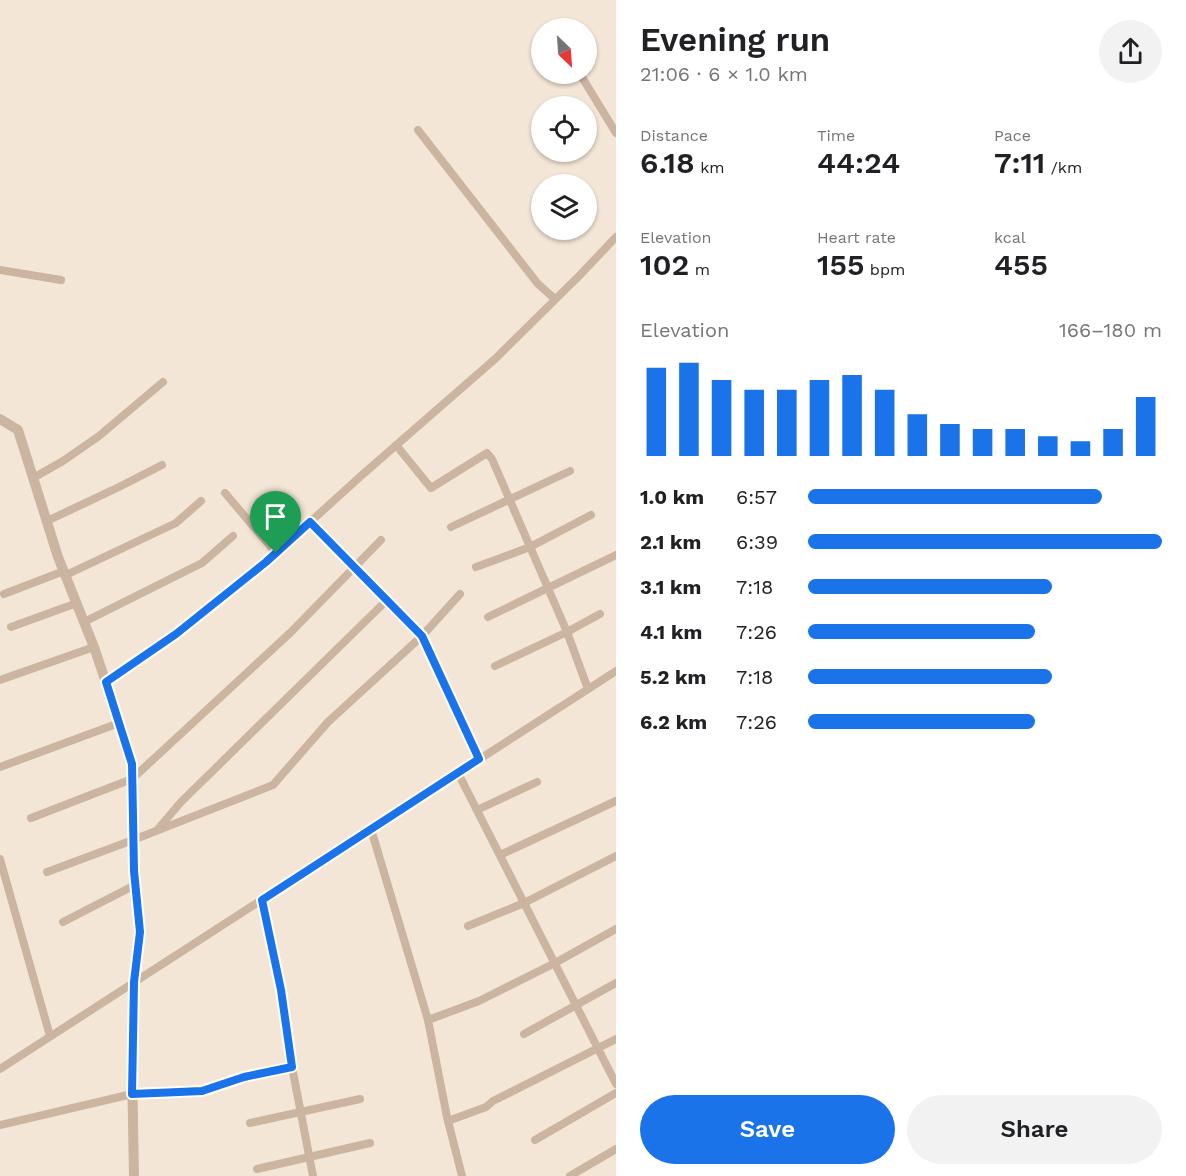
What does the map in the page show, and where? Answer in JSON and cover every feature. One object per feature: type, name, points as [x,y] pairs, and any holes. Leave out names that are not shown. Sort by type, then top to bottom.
[{"type":"street","points":[[586,84],[616,133]]},
{"type":"street","points":[[418,130],[538,284],[555,299]]},
{"type":"street","points":[[106,682],[176,634],[276,553],[495,359],[616,237]]},
{"type":"street","points":[[0,270],[61,280]]},
{"type":"street","points":[[33,478],[63,462],[99,436],[163,382]]},
{"type":"street","points":[[0,419],[18,430],[47,521],[94,647],[132,764],[135,885],[140,932],[134,982],[132,1094],[134,1176]]},
{"type":"street","points":[[396,445],[431,488],[487,453],[492,459],[567,632],[588,689]]},
{"type":"street","points":[[47,521],[162,465]]},
{"type":"street","points":[[451,526],[570,471]]},
{"type":"street","points":[[225,493],[276,553]]},
{"type":"street","points":[[4,594],[65,573],[177,524],[201,501]]},
{"type":"street","points":[[476,567],[530,547],[591,515]]},
{"type":"street","points":[[310,522],[422,636],[479,759]]},
{"type":"street","points":[[84,622],[202,563],[233,536]]},
{"type":"street","points":[[31,818],[132,778],[290,633],[381,540]]},
{"type":"street","points":[[488,616],[616,555]]},
{"type":"street","points":[[47,872],[273,785],[328,722],[422,636],[460,594]]},
{"type":"street","points":[[156,831],[181,802],[387,600]]},
{"type":"street","points":[[11,627],[76,603]]},
{"type":"street","points":[[495,666],[600,614]]},
{"type":"street","points":[[0,680],[94,647]]},
{"type":"street","points":[[0,1069],[616,671]]},
{"type":"street","points":[[0,767],[119,723]]},
{"type":"street","points":[[458,773],[616,1084]]},
{"type":"street","points":[[477,810],[537,782]]},
{"type":"street","points":[[500,855],[616,801]]},
{"type":"street","points":[[371,830],[428,1020],[448,1121],[462,1176]]},
{"type":"street","points":[[468,926],[524,903],[616,856]]},
{"type":"street","points":[[0,859],[50,1036]]},
{"type":"street","points":[[63,922],[135,885]]},
{"type":"street","points":[[262,900],[281,990],[292,1067],[313,1176]]},
{"type":"street","points":[[428,1020],[480,1000],[555,963],[616,929]]},
{"type":"street","points":[[524,1034],[616,983]]},
{"type":"street","points":[[448,1121],[486,1107],[493,1101],[616,1039]]},
{"type":"street","points":[[0,1125],[132,1094],[202,1091],[244,1077],[292,1067]]},
{"type":"street","points":[[535,1140],[616,1093]]},
{"type":"street","points":[[250,1123],[360,1099]]},
{"type":"street","points":[[257,1169],[370,1143]]},
{"type":"street","points":[[570,1176],[616,1149]]},
{"type":"route","points":[[310,522],[422,636],[479,759],[262,900],[281,990],[292,1067],[244,1077],[202,1091],[132,1094],[134,982],[140,932],[134,871],[132,764],[106,682],[176,634],[276,553],[310,522]]}]
